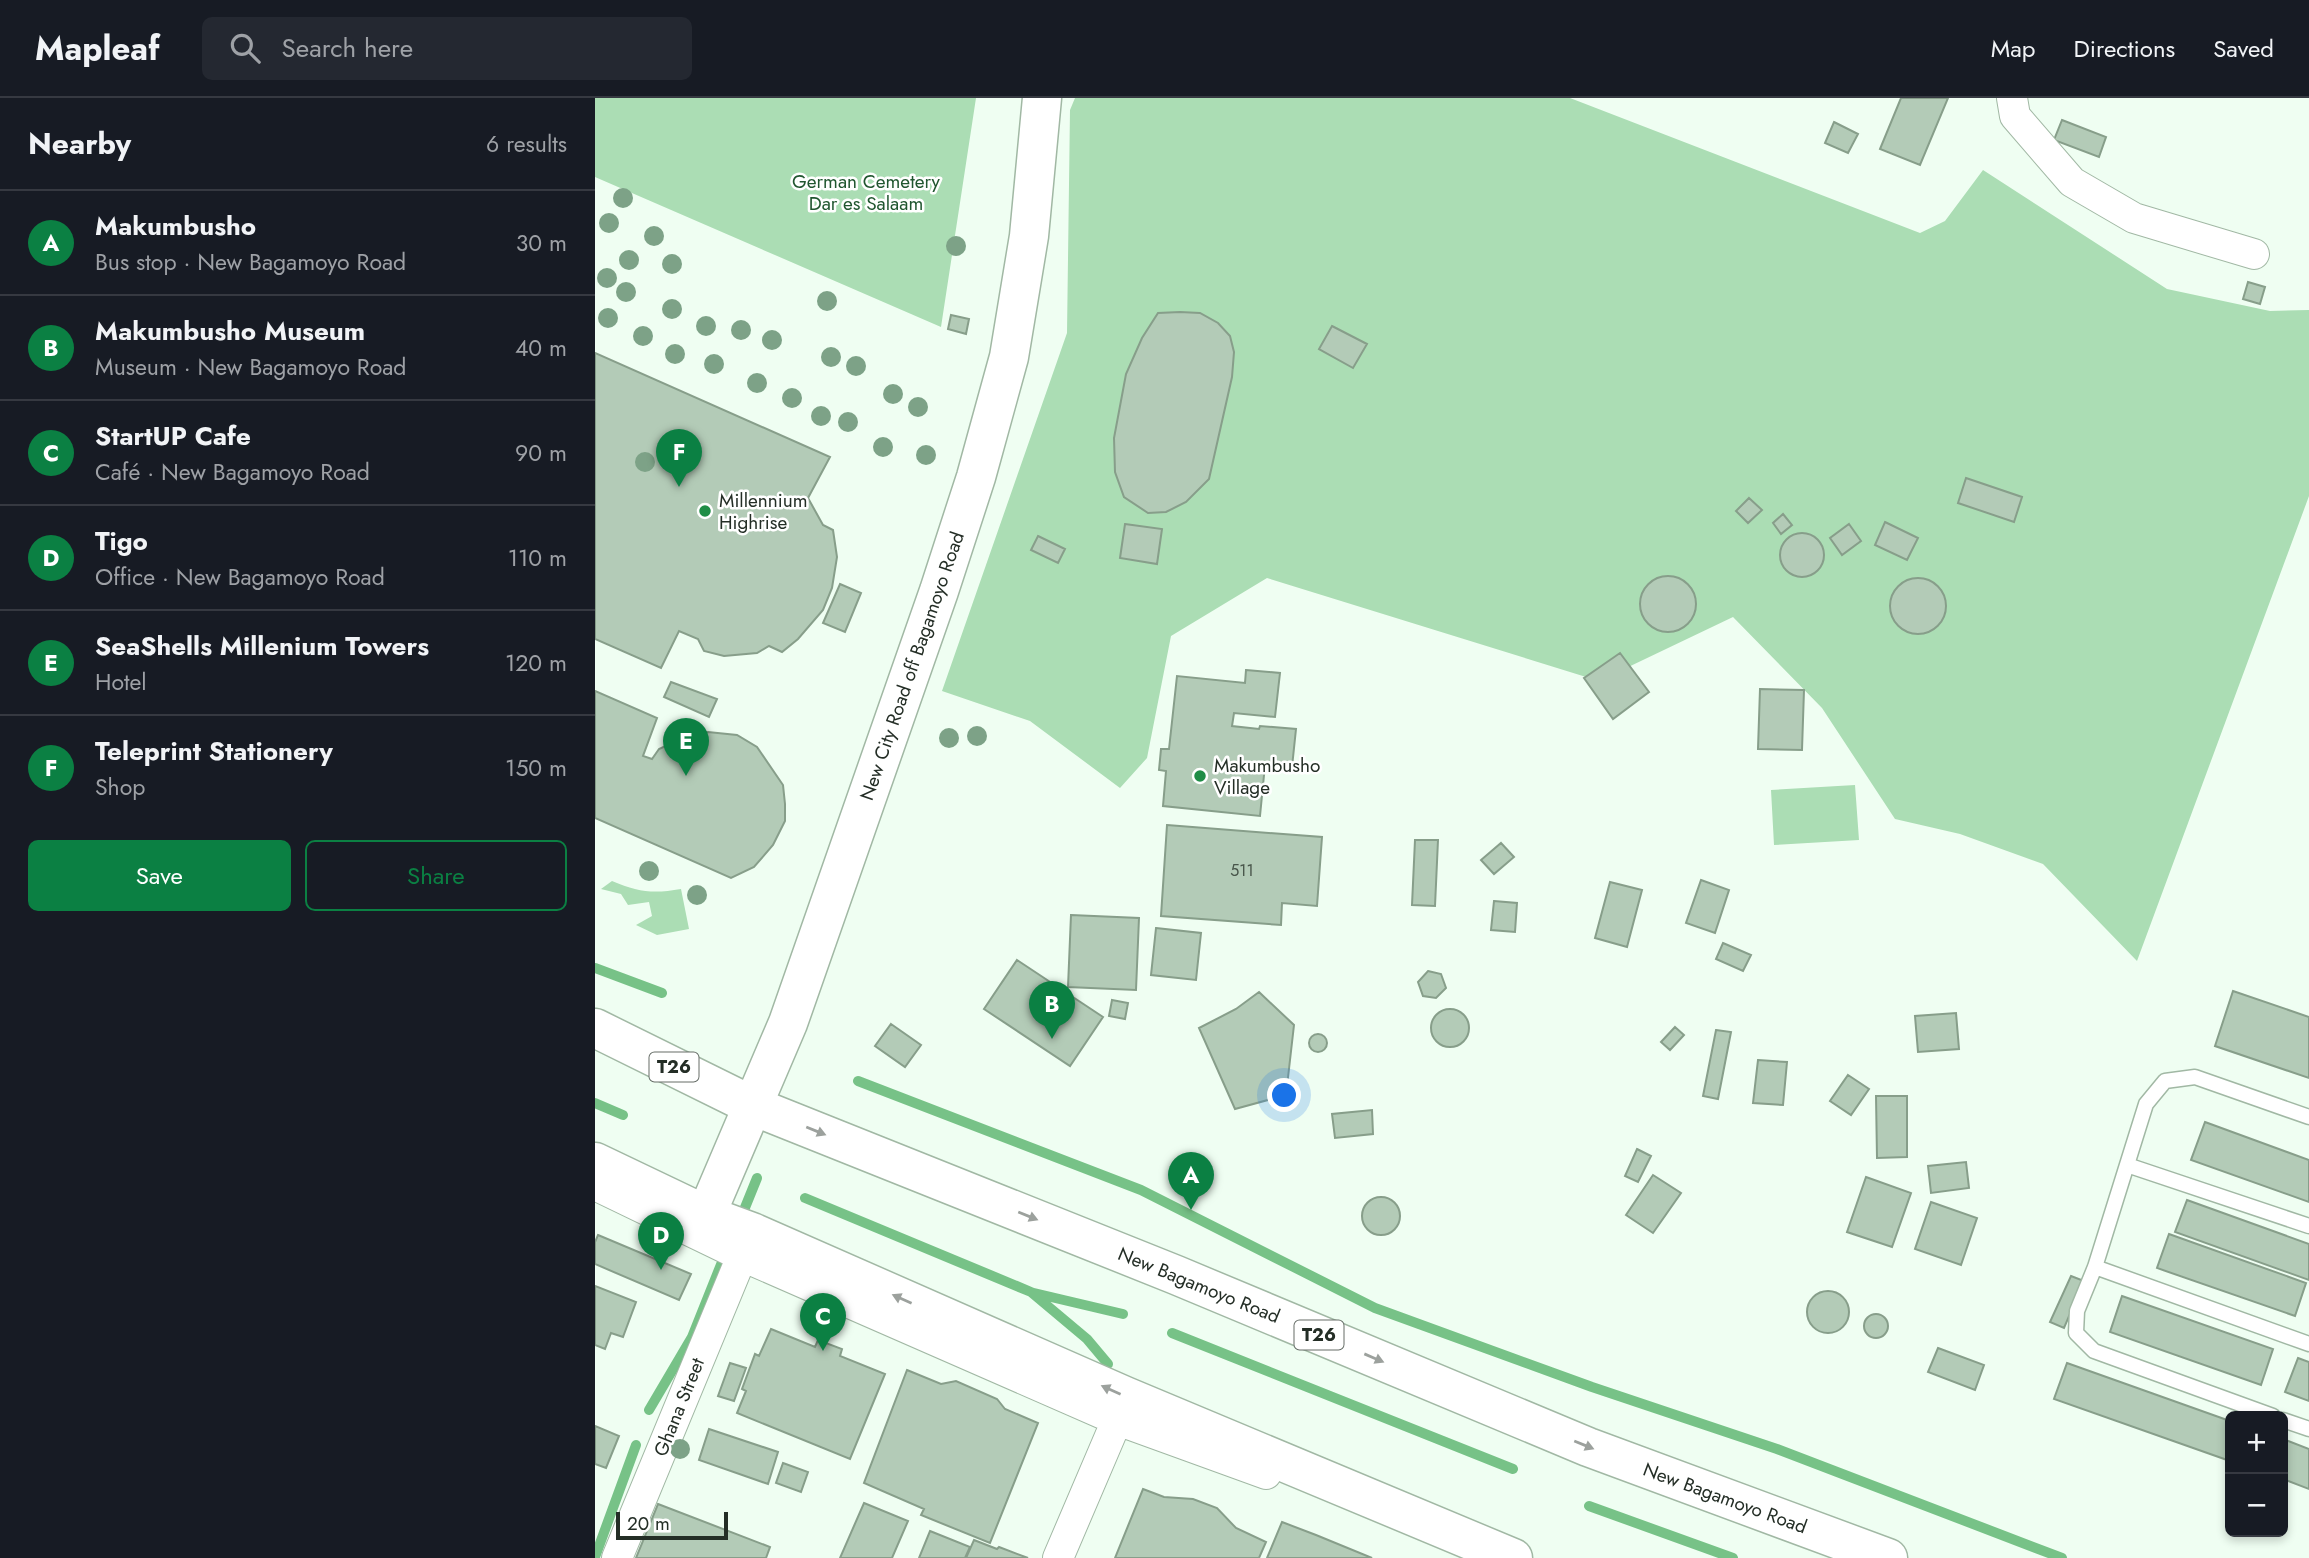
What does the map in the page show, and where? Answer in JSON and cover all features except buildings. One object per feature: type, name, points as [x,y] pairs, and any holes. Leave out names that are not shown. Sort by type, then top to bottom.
[{"type":"main road","name":"New City Road off Bagamoyo Road","points":[[706,1215],[788,1023],[939,592],[975,477],[1009,357],[1029,236],[1042,98]]},
{"type":"main road","name":"New Bagamoyo Road","points":[[595,1028],[753,1106],[1163,1270],[1588,1447],[1888,1558]]},
{"type":"main road","points":[[595,1162],[706,1215],[752,1232],[1125,1396],[1513,1558]]},
{"type":"street","points":[[2012,98],[2015,116],[2073,182],[2134,218],[2254,254]]},
{"type":"street","points":[[595,1185],[742,1256],[1117,1420],[1500,1558]]},
{"type":"street","name":"Ghana Street","points":[[617,1558],[742,1256]]},
{"type":"street","points":[[1058,1558],[1117,1420]]},
{"type":"lane","points":[[2259,1411],[2094,1351],[2076,1333],[2077,1311],[2095,1267],[2146,1104],[2165,1081],[2195,1077],[2309,1117]]},
{"type":"lane","points":[[2127,1165],[2309,1226]]},
{"type":"lane","points":[[2095,1267],[2309,1343]]},
{"type":"lane","points":[[2288,1422],[2309,1429]]},
{"type":"green space","name":"German Cemetery Dar es Salaam","points":[[595,98],[976,98],[941,327],[595,177]]},
{"type":"green space","points":[[1075,98],[1570,98],[1920,233],[1945,221],[1983,170],[2167,289],[2270,311],[2309,310],[2309,496],[2137,961],[2043,864],[1960,834],[1895,819],[1822,708],[1733,617],[1599,681],[1267,578],[1171,636],[1147,758],[1120,788],[1030,721],[942,691],[1067,333],[1070,110]]},
{"type":"green space","points":[[1855,785],[1859,840],[1774,845],[1771,790]]},
{"type":"green space","points":[[612,881],[646,891],[681,889],[689,929],[657,935],[636,925],[652,916],[649,902],[628,905],[621,894],[601,889]]},
{"type":"waterway","points":[[595,968],[662,993]]},
{"type":"waterway","points":[[858,1081],[1141,1190],[1375,1308],[1592,1387],[1777,1449],[2062,1558]]},
{"type":"waterway","points":[[595,1103],[623,1115]]},
{"type":"waterway","points":[[742,1215],[757,1178]]},
{"type":"waterway","points":[[805,1198],[1031,1292],[1087,1339],[1108,1364]]},
{"type":"waterway","points":[[649,1410],[692,1337],[726,1252]]},
{"type":"waterway","points":[[1034,1293],[1123,1314]]},
{"type":"waterway","points":[[1172,1333],[1513,1469]]},
{"type":"waterway","points":[[595,1557],[636,1445]]},
{"type":"waterway","points":[[1589,1506],[1733,1558]]},
{"type":"place","name":"Teleprint Stationery","points":[[679,487]]},
{"type":"place","name":"Millennium Highrise","points":[[705,511]]},
{"type":"place","name":"SeaShells Millenium Towers","points":[[686,776]]},
{"type":"place","name":"Makumbusho Village","points":[[1200,776]]},
{"type":"place","name":"Makumbusho Museum","points":[[1052,1039]]},
{"type":"place","name":"Makumbusho","points":[[1191,1210]]},
{"type":"place","name":"Tigo","points":[[661,1270]]},
{"type":"place","name":"StartUP Cafe","points":[[823,1351]]}]
